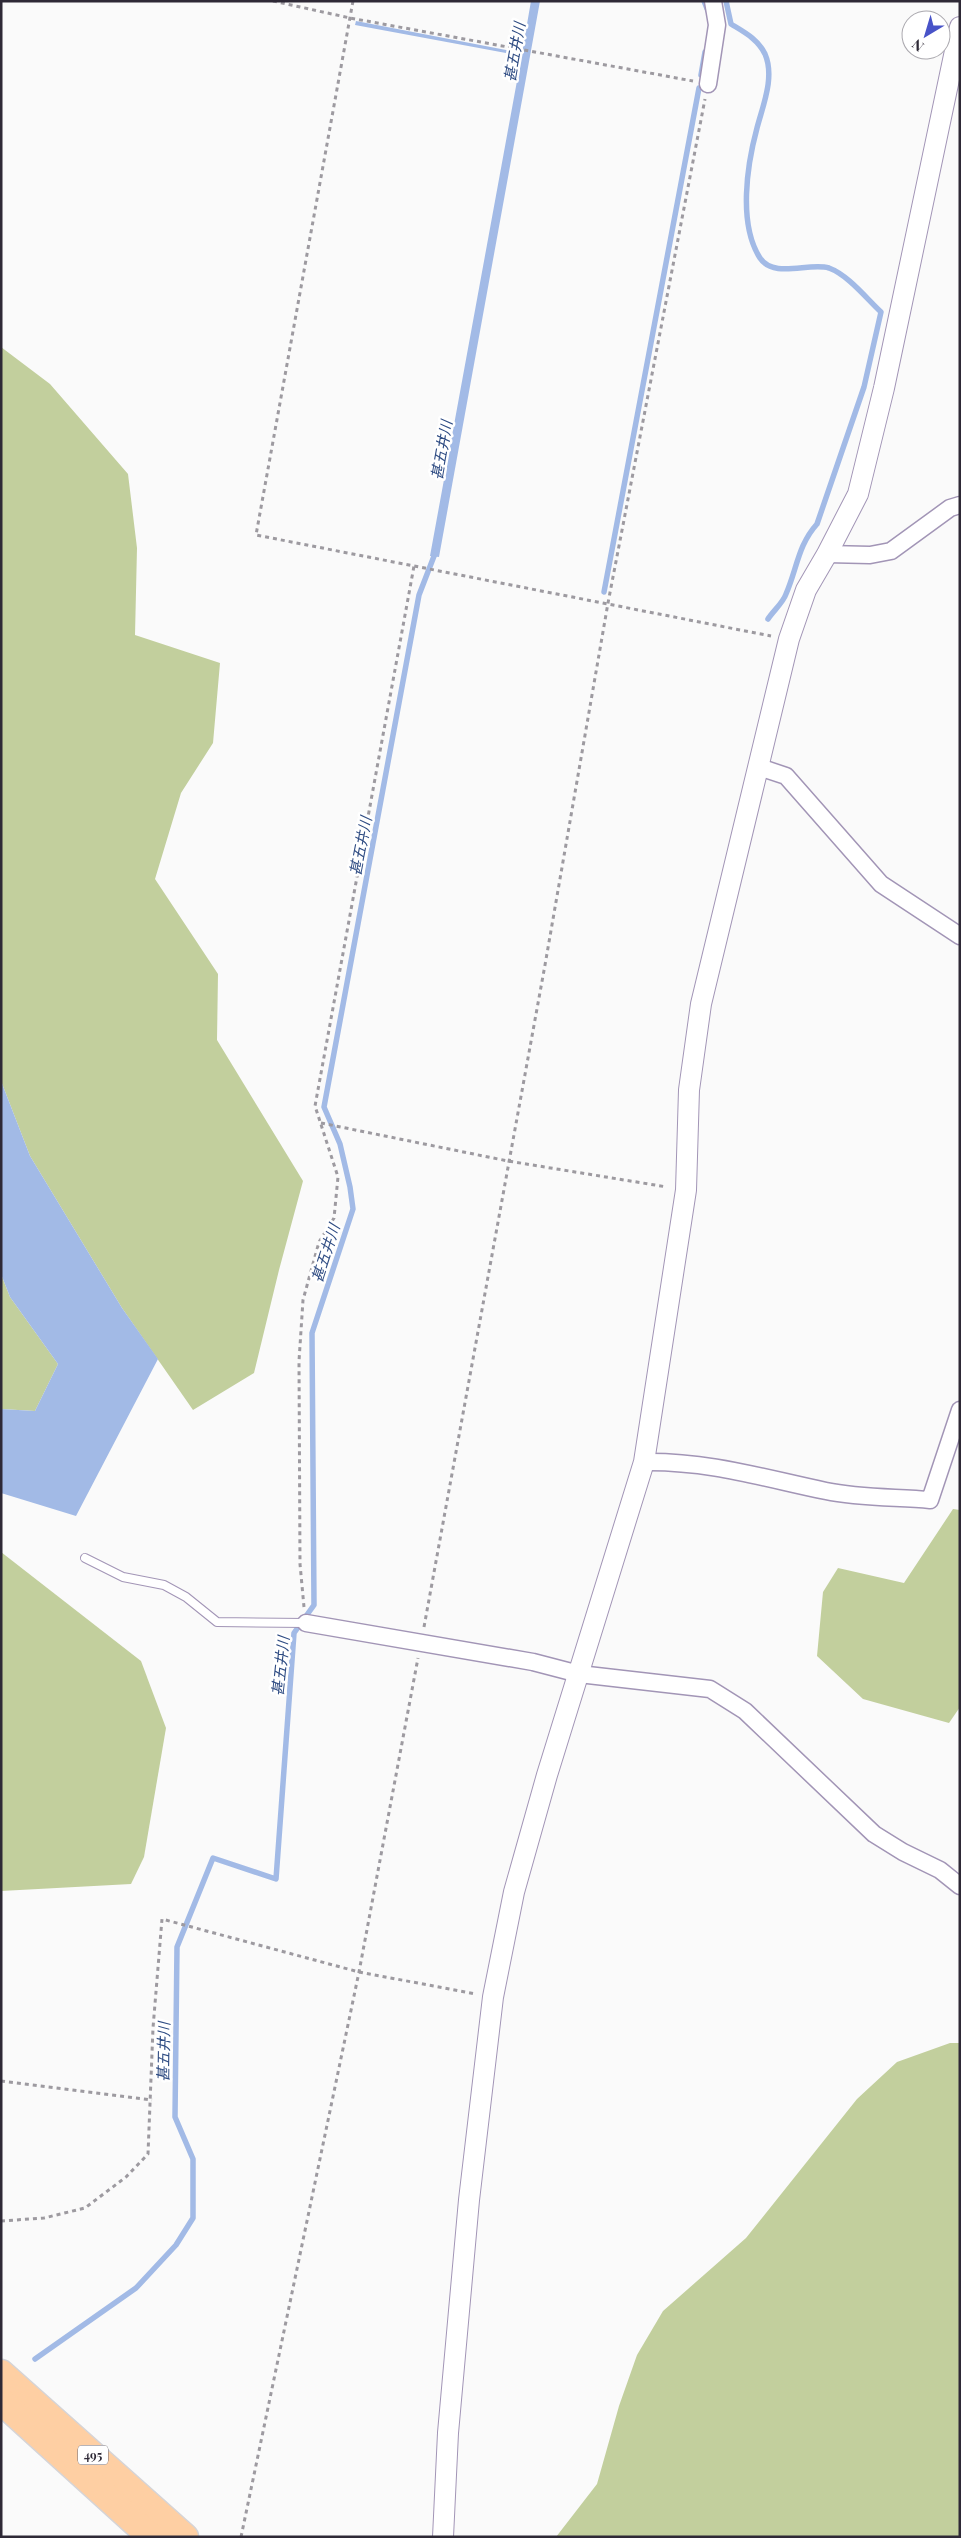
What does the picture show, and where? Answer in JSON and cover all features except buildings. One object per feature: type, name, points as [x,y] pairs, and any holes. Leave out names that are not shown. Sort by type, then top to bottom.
[{"type":"highway","name":"495","points":[[1,2373],[185,2537]]},
{"type":"highway","name":"495","points":[[1,2402],[151,2537]]},
{"type":"street","points":[[708,84],[717,25],[713,1]]},
{"type":"street","points":[[443,2537],[448,2433],[469,2200],[493,1997],[514,1892],[547,1775],[580,1674],[644,1462],[686,1190],[689,1090],[701,1004],[789,639],[806,590],[828,554],[858,494],[884,388],[960,27]]},
{"type":"street","points":[[828,554],[870,555],[891,551],[950,508],[960,506]]},
{"type":"street","points":[[759,766],[786,776],[881,884],[960,936]]},
{"type":"street","points":[[644,1462],[681,1462],[733,1469],[828,1491],[930,1500],[960,1410]]},
{"type":"street","points":[[306,1623],[533,1662],[580,1674],[710,1689],[745,1711],[874,1834],[903,1852],[940,1870],[960,1886]]},
{"type":"lane","points":[[84,1558],[123,1577],[164,1585],[186,1597],[217,1622],[306,1623]]},
{"type":"path","points":[[242,2537],[359,1972],[421,1643],[608,603],[708,84],[350,18],[273,1]]},
{"type":"path","points":[[353,1],[256,535],[789,639]]},
{"type":"path","points":[[306,1623],[300,1564],[299,1361],[303,1300],[319,1242],[334,1218],[338,1177],[315,1106],[414,566]]},
{"type":"path","points":[[321,1123],[508,1161],[686,1190]]},
{"type":"path","points":[[1,2221],[44,2218],[85,2208],[108,2193],[148,2154],[152,2100],[153,2019],[162,1919],[359,1972],[493,1997]]},
{"type":"path","points":[[1,2081],[152,2100]]},
{"type":"green space","points":[[1,347],[50,384],[128,474],[137,548],[135,635],[220,663],[213,743],[181,793],[155,879],[218,974],[217,1040],[303,1181],[254,1373],[193,1410],[122,1308],[30,1156],[1,1081]]},
{"type":"green space","points":[[1,1274],[10,1297],[58,1364],[35,1411],[1,1409]]},
{"type":"green space","points":[[953,1509],[960,1510],[960,1707],[949,1723],[863,1699],[817,1656],[823,1592],[838,1568],[904,1583]]},
{"type":"green space","points":[[1,1552],[141,1661],[166,1728],[144,1857],[131,1884],[1,1891]]},
{"type":"green space","points":[[950,2043],[960,2043],[960,2537],[556,2537],[597,2484],[619,2406],[637,2355],[663,2311],[746,2238],[857,2099],[897,2062]]},
{"type":"water","points":[[531,1],[540,1],[439,557],[430,556],[521,59],[518,59],[517,55],[355,25],[356,21],[522,53]]},
{"type":"water","points":[[1,1081],[30,1156],[122,1308],[158,1359],[76,1516],[1,1493],[1,1409],[35,1411],[58,1364],[10,1297],[1,1274]]},
{"type":"waterway","points":[[704,1],[708,11]]},
{"type":"waterway","points":[[726,1],[731,24],[759,44],[768,63],[767,91],[753,143],[746,194],[749,229],[753,244],[760,258],[774,268],[821,267],[836,271],[850,281],[881,312],[864,387],[817,524],[802,549],[785,597],[768,619]]},
{"type":"waterway","points":[[701,75],[705,52]]},
{"type":"waterway","points":[[604,592],[699,88]]},
{"type":"waterway","name":"甚五井川","points":[[35,2359],[136,2288],[176,2245],[193,2218],[193,2159],[175,2117],[177,1947],[213,1858],[276,1879],[294,1633],[314,1605],[312,1333],[353,1209],[340,1144],[324,1107],[419,595],[436,551]]}]
